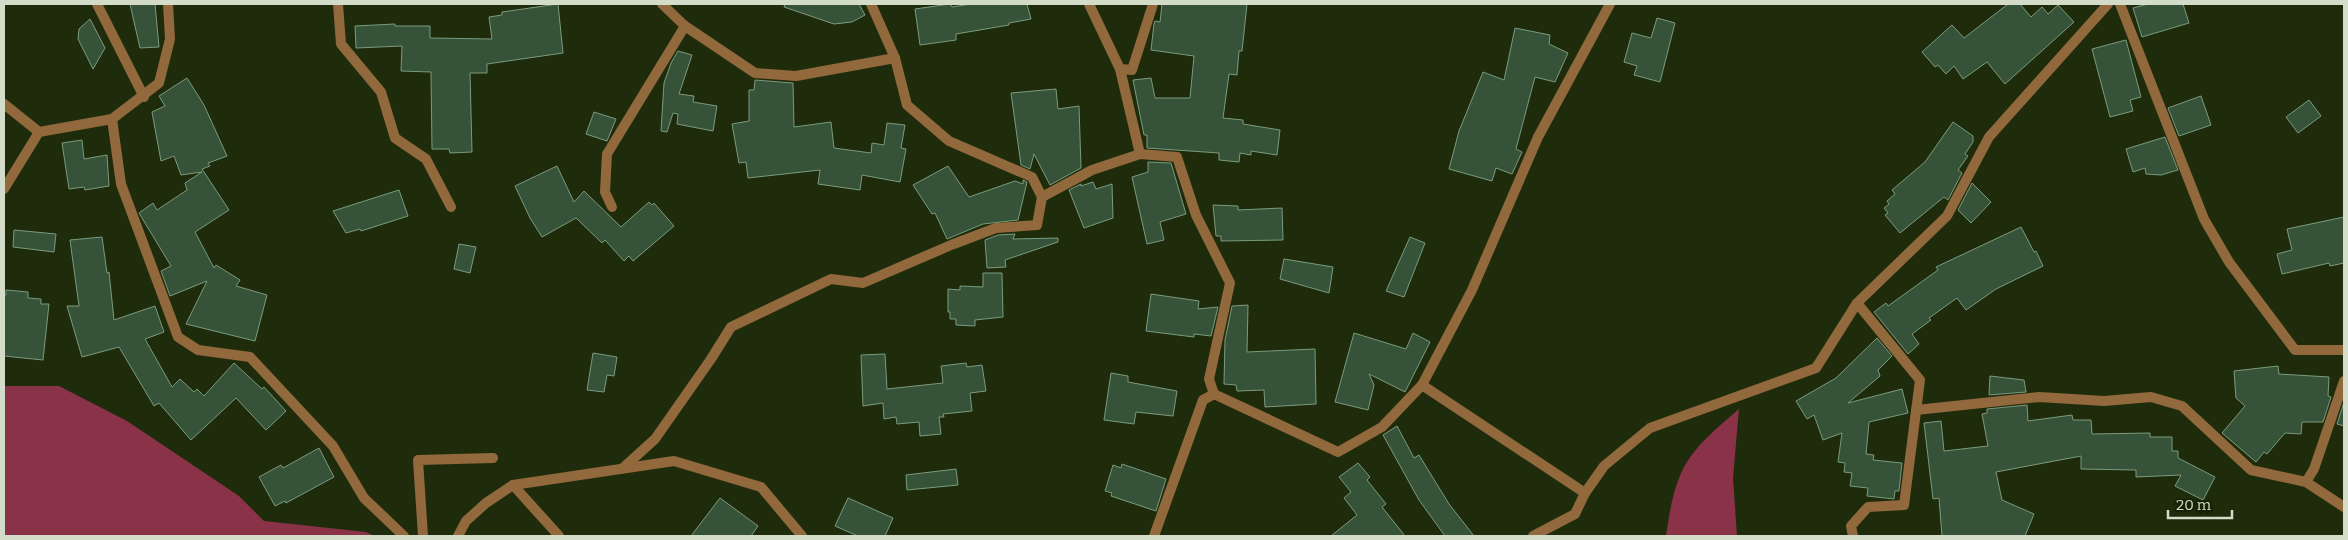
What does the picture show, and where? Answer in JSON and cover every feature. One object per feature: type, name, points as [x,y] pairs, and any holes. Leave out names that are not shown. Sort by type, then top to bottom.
[{"type":"street","points":[[97,4],[144,97]]},
{"type":"street","points":[[4,188],[39,132],[112,119],[159,84],[170,39],[168,4]]},
{"type":"street","points":[[338,4],[342,44],[381,92],[395,138],[426,159],[451,207]]},
{"type":"street","points":[[662,4],[685,26],[755,73],[796,76],[895,58]]},
{"type":"street","points":[[623,468],[655,439],[731,327],[831,279],[863,283],[996,228],[1037,225],[1042,197],[1032,176],[949,141],[907,106],[895,58],[871,4]]},
{"type":"street","points":[[1089,4],[1120,69],[1140,154]]},
{"type":"street","points":[[1120,69],[1132,70],[1153,4]]},
{"type":"street","points":[[1042,197],[1092,170],[1140,154],[1177,157],[1196,215],[1230,284],[1209,379],[1214,394],[1338,452],[1382,427],[1422,385],[1472,290],[1538,137],[1610,4]]},
{"type":"street","points":[[1532,536],[1575,514],[1584,493],[1604,466],[1650,428],[1816,368],[1857,304],[1947,216],[1989,137],[2108,4]]},
{"type":"street","points":[[2120,4],[2204,219],[2229,262],[2295,350],[2344,350]]},
{"type":"street","points":[[612,207],[605,192],[606,154],[685,26]]},
{"type":"street","points":[[4,104],[39,132]]},
{"type":"street","points":[[112,119],[121,184],[178,337],[198,350],[250,357],[332,446],[364,498],[404,536]]},
{"type":"street","points":[[1853,536],[1851,526],[1868,507],[1904,505],[1920,380],[1857,304]]},
{"type":"street","points":[[2306,482],[2314,469],[2344,381]]},
{"type":"street","points":[[1422,385],[1584,493]]},
{"type":"street","points":[[1154,536],[1203,400],[1214,394]]},
{"type":"street","points":[[1916,410],[2039,397],[2104,400],[2151,397],[2182,406],[2251,470],[2306,482],[2344,507]]},
{"type":"street","points":[[423,536],[418,460],[493,458]]},
{"type":"street","points":[[458,536],[466,521],[486,503],[513,485],[674,462],[761,487],[802,536]]},
{"type":"street","points":[[513,485],[559,536]]},
{"type":"shaded area","points":[[4,386],[59,386],[127,421],[239,496],[264,521],[366,532],[374,536],[4,536]]},
{"type":"shaded area","points":[[1739,409],[1733,478],[1737,536],[1666,536],[1674,493],[1686,463],[1707,438]]},
{"type":"building","points":[[130,4],[155,4],[159,47],[140,48]]},
{"type":"building","points":[[558,4],[563,53],[487,64],[487,73],[470,73],[472,152],[450,153],[449,149],[432,149],[431,72],[401,71],[402,46],[356,48],[355,26],[395,24],[395,26],[430,26],[430,38],[492,39],[489,17],[502,15],[502,12]]},
{"type":"building","points":[[785,4],[859,4],[865,15],[852,22],[834,24],[784,7]]},
{"type":"building","points":[[950,4],[952,7],[971,4],[1027,4],[1031,19],[1009,23],[1009,25],[956,34],[956,40],[920,45],[915,9]]},
{"type":"building","points":[[1162,4],[1247,4],[1242,51],[1239,51],[1237,75],[1229,74],[1223,118],[1243,120],[1243,124],[1280,130],[1277,155],[1251,151],[1251,155],[1240,153],[1239,162],[1219,160],[1219,153],[1147,148],[1147,135],[1144,135],[1133,80],[1151,78],[1155,98],[1190,98],[1194,56],[1151,50],[1154,24],[1155,21],[1160,22]]},
{"type":"building","points":[[2008,4],[2020,4],[2031,17],[2042,7],[2048,14],[2058,5],[2074,22],[2005,84],[1987,62],[1963,79],[1954,66],[1946,74],[1938,65],[1935,67],[1922,52],[1952,25],[1964,38]]},
{"type":"building","points":[[2148,4],[2183,4],[2189,23],[2142,37],[2133,8]]},
{"type":"building","points":[[1657,18],[1675,23],[1660,82],[1634,75],[1637,66],[1624,62],[1632,33],[1651,38]]},
{"type":"building","points":[[90,19],[105,48],[93,69],[78,39],[79,29]]},
{"type":"building","points":[[1515,28],[1550,35],[1549,44],[1568,53],[1555,82],[1535,77],[1516,149],[1522,152],[1512,174],[1496,168],[1492,181],[1449,169],[1459,131],[1483,72],[1504,80]]},
{"type":"building","points":[[2126,40],[2141,97],[2130,100],[2133,111],[2110,117],[2092,49]]},
{"type":"building","points":[[678,51],[692,55],[679,94],[694,96],[693,102],[717,106],[713,131],[677,124],[678,114],[673,113],[667,132],[661,131],[664,83],[671,63]]},
{"type":"building","points":[[187,78],[204,105],[227,156],[208,163],[210,166],[202,169],[229,210],[195,232],[214,268],[216,265],[240,280],[236,286],[267,295],[255,341],[186,324],[207,281],[170,296],[161,271],[171,266],[139,213],[153,203],[157,210],[187,190],[185,183],[202,172],[181,175],[174,156],[161,161],[152,112],[165,106],[159,96]]},
{"type":"building","points":[[755,80],[793,83],[794,127],[831,122],[834,148],[871,153],[872,143],[884,145],[887,123],[905,125],[901,148],[906,149],[900,182],[862,175],[860,190],[818,184],[820,170],[748,178],[746,162],[739,163],[732,124],[749,121],[749,90],[754,90]]},
{"type":"building","points":[[1056,89],[1058,109],[1079,106],[1081,168],[1050,185],[1034,154],[1030,169],[1021,165],[1011,93]]},
{"type":"building","points":[[2201,96],[2211,125],[2179,136],[2168,108]]},
{"type":"building","points":[[2309,100],[2321,116],[2298,133],[2286,117]]},
{"type":"building","points":[[594,112],[616,119],[607,141],[586,134]]},
{"type":"building","points":[[1953,122],[1973,136],[1973,142],[1965,154],[1968,156],[1958,170],[1962,173],[1948,200],[1944,197],[1900,233],[1885,215],[1888,213],[1884,208],[1889,204],[1887,201],[1895,194],[1892,190],[1925,162]]},
{"type":"building","points":[[2165,137],[2178,170],[2161,175],[2146,174],[2145,168],[2133,172],[2126,149]]},
{"type":"building","points":[[82,140],[84,159],[107,155],[109,186],[85,190],[84,187],[69,189],[62,143]]},
{"type":"building","points":[[1148,162],[1171,163],[1186,214],[1160,222],[1164,240],[1147,244],[1132,177],[1148,172]]},
{"type":"building","points":[[557,166],[574,202],[584,191],[621,227],[649,202],[652,205],[654,203],[674,226],[633,261],[629,256],[624,261],[605,240],[602,243],[576,218],[542,237],[530,218],[515,186]]},
{"type":"building","points":[[948,166],[969,197],[1015,181],[1023,184],[1023,180],[1027,182],[1018,220],[983,224],[947,239],[935,213],[932,214],[913,185]]},
{"type":"building","points":[[1093,182],[1096,189],[1112,184],[1113,218],[1084,228],[1069,190],[1081,184],[1081,186]]},
{"type":"building","points":[[1972,183],[1991,202],[1971,223],[1958,210]]},
{"type":"building","points":[[399,190],[408,216],[361,231],[360,229],[346,233],[333,211]]},
{"type":"building","points":[[1213,205],[1238,206],[1238,210],[1282,208],[1283,240],[1221,241],[1221,236],[1216,236]]},
{"type":"building","points":[[2344,217],[2344,263],[2330,266],[2329,263],[2282,274],[2277,254],[2292,250],[2287,229]]},
{"type":"building","points":[[2021,227],[2043,266],[1996,289],[1966,310],[1957,298],[1929,318],[1931,320],[1912,334],[1919,344],[1908,354],[1874,312],[1886,303],[1888,306],[1938,270],[1936,267]]},
{"type":"building","points":[[14,230],[56,234],[54,252],[13,247]]},
{"type":"building","points":[[1015,234],[1013,239],[1058,238],[1058,242],[1005,260],[1006,267],[987,268],[985,240],[998,235]]},
{"type":"building","points":[[102,237],[107,273],[109,272],[114,320],[155,306],[164,332],[145,339],[172,387],[180,379],[194,392],[197,389],[204,396],[234,363],[262,389],[264,387],[286,411],[266,430],[236,398],[191,440],[159,403],[154,406],[119,347],[82,357],[67,306],[79,306],[70,240]]},
{"type":"building","points":[[1410,237],[1425,243],[1404,297],[1386,291]]},
{"type":"building","points":[[459,244],[476,247],[470,273],[454,269]]},
{"type":"building","points":[[1284,259],[1333,267],[1329,293],[1280,279]]},
{"type":"building","points":[[983,273],[1002,273],[1003,317],[975,320],[975,326],[956,325],[956,319],[950,319],[950,312],[948,312],[948,289],[960,290],[960,286],[983,287]]},
{"type":"building","points":[[6,290],[28,292],[28,298],[41,299],[41,304],[49,304],[43,360],[4,356],[4,295],[6,295]]},
{"type":"building","points":[[1151,294],[1199,301],[1198,309],[1218,307],[1211,336],[1194,334],[1194,337],[1146,331]]},
{"type":"building","points":[[1248,305],[1247,352],[1315,349],[1316,404],[1265,407],[1264,390],[1237,391],[1236,385],[1224,384],[1225,340],[1232,306]]},
{"type":"building","points":[[1354,333],[1406,349],[1413,333],[1430,342],[1405,392],[1369,374],[1374,385],[1368,410],[1335,402]]},
{"type":"building","points":[[1877,338],[1892,356],[1878,370],[1880,376],[1848,403],[1902,389],[1908,413],[1869,422],[1866,454],[1874,455],[1873,460],[1902,463],[1899,491],[1895,491],[1894,499],[1867,496],[1868,488],[1850,486],[1852,473],[1844,472],[1845,463],[1838,462],[1842,433],[1823,440],[1814,415],[1807,419],[1796,401],[1836,378]]},
{"type":"building","points":[[593,353],[617,357],[614,376],[607,375],[604,392],[587,390]]},
{"type":"building","points":[[885,354],[887,389],[943,383],[941,366],[966,363],[967,367],[982,365],[986,391],[970,393],[972,411],[943,414],[944,417],[939,417],[941,434],[920,436],[919,422],[897,424],[896,417],[884,419],[883,403],[863,406],[861,355]]},
{"type":"building","points":[[2278,366],[2279,374],[2329,377],[2328,396],[2331,397],[2323,422],[2302,422],[2301,434],[2285,433],[2267,454],[2264,452],[2256,462],[2222,433],[2245,406],[2236,398],[2234,371]]},
{"type":"building","points":[[1111,373],[1128,376],[1128,382],[1177,391],[1173,416],[1136,412],[1134,424],[1104,420]]},
{"type":"building","points":[[1990,376],[2024,380],[2026,392],[1989,395]]},
{"type":"building","points":[[2344,402],[2344,426],[2337,424]]},
{"type":"building","points":[[2027,405],[2028,421],[2072,415],[2073,420],[2091,420],[2092,434],[2150,433],[2150,437],[2172,437],[2172,451],[2178,451],[2178,458],[2215,477],[2203,500],[2175,486],[2181,475],[2136,477],[2136,470],[2081,469],[2081,456],[1996,472],[2002,500],[2034,514],[2025,536],[1942,536],[1939,498],[1933,499],[1924,423],[1941,421],[1944,451],[1988,446],[1982,414],[1987,413],[1987,409]]},
{"type":"building","points":[[1397,426],[1414,458],[1419,455],[1449,504],[1474,536],[1445,536],[1419,500],[1383,435]]},
{"type":"building","points":[[319,448],[334,477],[286,503],[285,501],[275,506],[259,477],[281,465],[283,468]]},
{"type":"building","points":[[1358,463],[1370,477],[1367,480],[1386,504],[1382,507],[1405,536],[1331,536],[1357,515],[1344,498],[1351,492],[1339,477]]},
{"type":"building","points":[[1122,464],[1166,479],[1156,511],[1111,496],[1112,493],[1105,491],[1113,465],[1121,468]]},
{"type":"building","points":[[956,469],[958,485],[907,490],[906,475]]},
{"type":"building","points":[[720,498],[758,526],[751,536],[691,536]]},
{"type":"building","points":[[848,498],[893,518],[885,536],[858,536],[835,526]]}]
